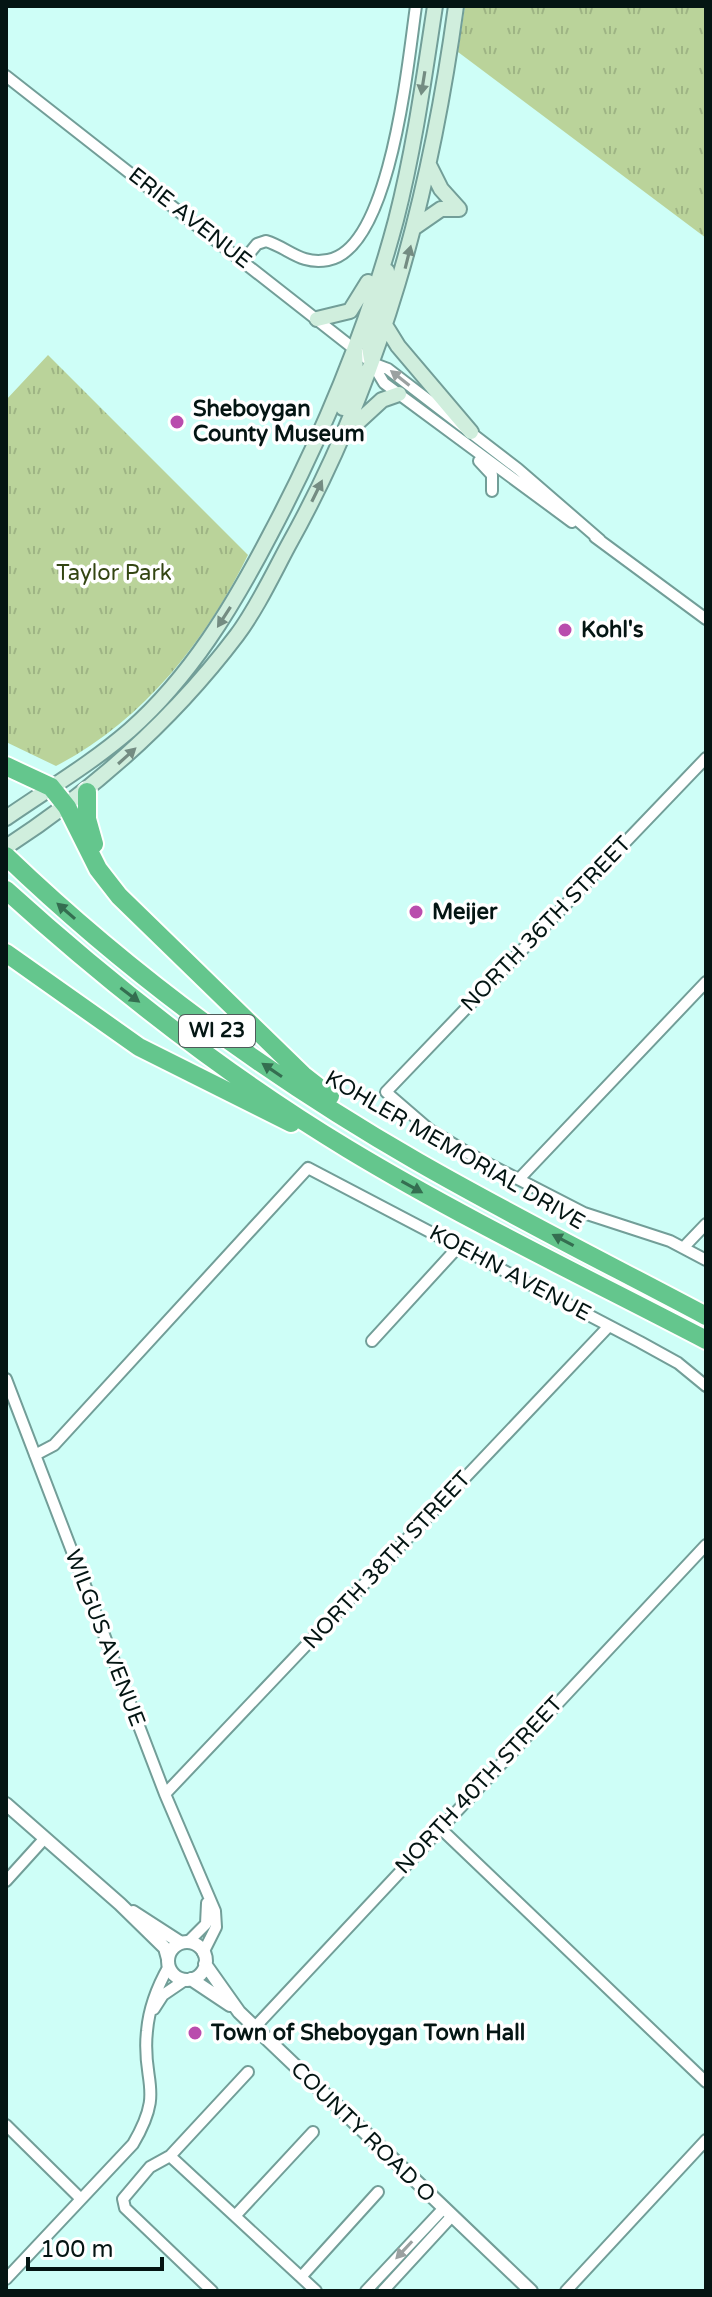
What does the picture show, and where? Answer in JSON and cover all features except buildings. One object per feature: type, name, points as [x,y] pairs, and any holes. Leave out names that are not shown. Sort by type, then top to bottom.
[{"type":"highway","points":[[6,766],[51,787],[67,807],[105,879],[180,957],[319,1088],[433,1170]]},
{"type":"highway","points":[[87,792],[89,827],[103,863],[180,957]]},
{"type":"highway","name":"KOHLER MEMORIAL DRIVE","points":[[12,862],[86,928],[197,1017],[296,1086],[433,1170],[706,1316]]},
{"type":"highway","name":"KOHLER MEMORIAL DRIVE","points":[[6,890],[130,996],[289,1111],[414,1188],[706,1342]]},
{"type":"highway","points":[[6,953],[152,1055],[345,1147]]},
{"type":"highway","points":[[632,1276],[706,1307]]},
{"type":"main road","points":[[372,363],[368,341],[384,290],[435,6]]},
{"type":"main road","points":[[6,847],[87,792],[179,705],[244,625],[304,517],[372,363],[406,267],[443,104],[456,6]]},
{"type":"main road","points":[[415,227],[441,209],[459,209],[441,189],[429,165]]},
{"type":"main road","points":[[317,319],[347,313],[359,300],[395,223]]},
{"type":"main road","points":[[6,818],[130,730],[178,679],[219,625],[295,488],[355,349],[395,223]]},
{"type":"main road","points":[[385,325],[398,346],[471,432]]},
{"type":"main road","points":[[340,440],[343,407],[356,372],[355,349]]},
{"type":"main road","points":[[340,440],[371,408],[399,394]]},
{"type":"street","points":[[244,260],[257,244],[266,241],[302,260],[325,261],[343,255],[364,234],[384,182],[416,6]]},
{"type":"street","name":"ERIE AVENUE","points":[[6,76],[372,363],[388,369],[471,432],[557,500],[600,540]]},
{"type":"street","name":"ERIE AVENUE","points":[[372,363],[376,375],[436,423],[706,619]]},
{"type":"street","points":[[436,423],[491,472],[492,491]]},
{"type":"street","name":"NORTH 36TH STREET","points":[[519,1179],[430,1130],[386,1092],[706,758]]},
{"type":"street","points":[[706,982],[519,1179],[584,1213],[683,1248],[706,1260]]},
{"type":"street","name":"KOEHN AVENUE","points":[[35,1455],[54,1445],[308,1168],[678,1363],[706,1386]]},
{"type":"street","points":[[683,1248],[706,1224]]},
{"type":"street","points":[[372,1341],[459,1246]]},
{"type":"street","name":"NORTH 38TH STREET","points":[[165,1794],[609,1326]]},
{"type":"street","name":"WILGUS AVENUE","points":[[6,1379],[217,1923],[204,1958]]},
{"type":"street","name":"NORTH 40TH STREET","points":[[255,2027],[706,1545]]},
{"type":"street","points":[[6,1804],[120,1904],[165,1948],[175,1976],[188,1980],[239,2012]]},
{"type":"street","points":[[439,1827],[706,2082]]},
{"type":"street","points":[[6,1881],[45,1838]]},
{"type":"street","points":[[6,2279],[133,2144],[147,2121],[152,2099],[147,2032],[155,1993],[172,1949],[185,1943],[206,1924],[207,1897]]},
{"type":"street","points":[[120,1904],[204,1958],[200,1974],[163,1995],[151,2014]]},
{"type":"street","name":"COUNTY ROAD O","points":[[204,1958],[239,2012],[531,2291]]},
{"type":"street","points":[[212,2291],[123,2204],[126,2194],[150,2167],[170,2156],[248,2072]]},
{"type":"street","points":[[6,2125],[80,2198]]},
{"type":"street","points":[[235,2216],[313,2132]]},
{"type":"street","points":[[566,2291],[706,2140]]},
{"type":"street","points":[[170,2156],[316,2291]]},
{"type":"street","points":[[301,2277],[378,2192]]},
{"type":"street","points":[[366,2291],[447,2213]]},
{"type":"street","points":[[383,2291],[447,2213]]},
{"type":"green space","points":[[465,6],[706,6],[706,238],[458,52]]},
{"type":"green space","name":"Taylor Park","points":[[48,355],[248,555],[212,618],[168,676],[117,726],[56,766],[6,742],[6,400]]},
{"type":"place","name":"Sheboygan County Museum","points":[[177,422]]},
{"type":"place","name":"Kohl's","points":[[565,630]]},
{"type":"place","name":"Meijer","points":[[416,912]]},
{"type":"place","name":"Town of Sheboygan Town Hall","points":[[195,2033]]}]
